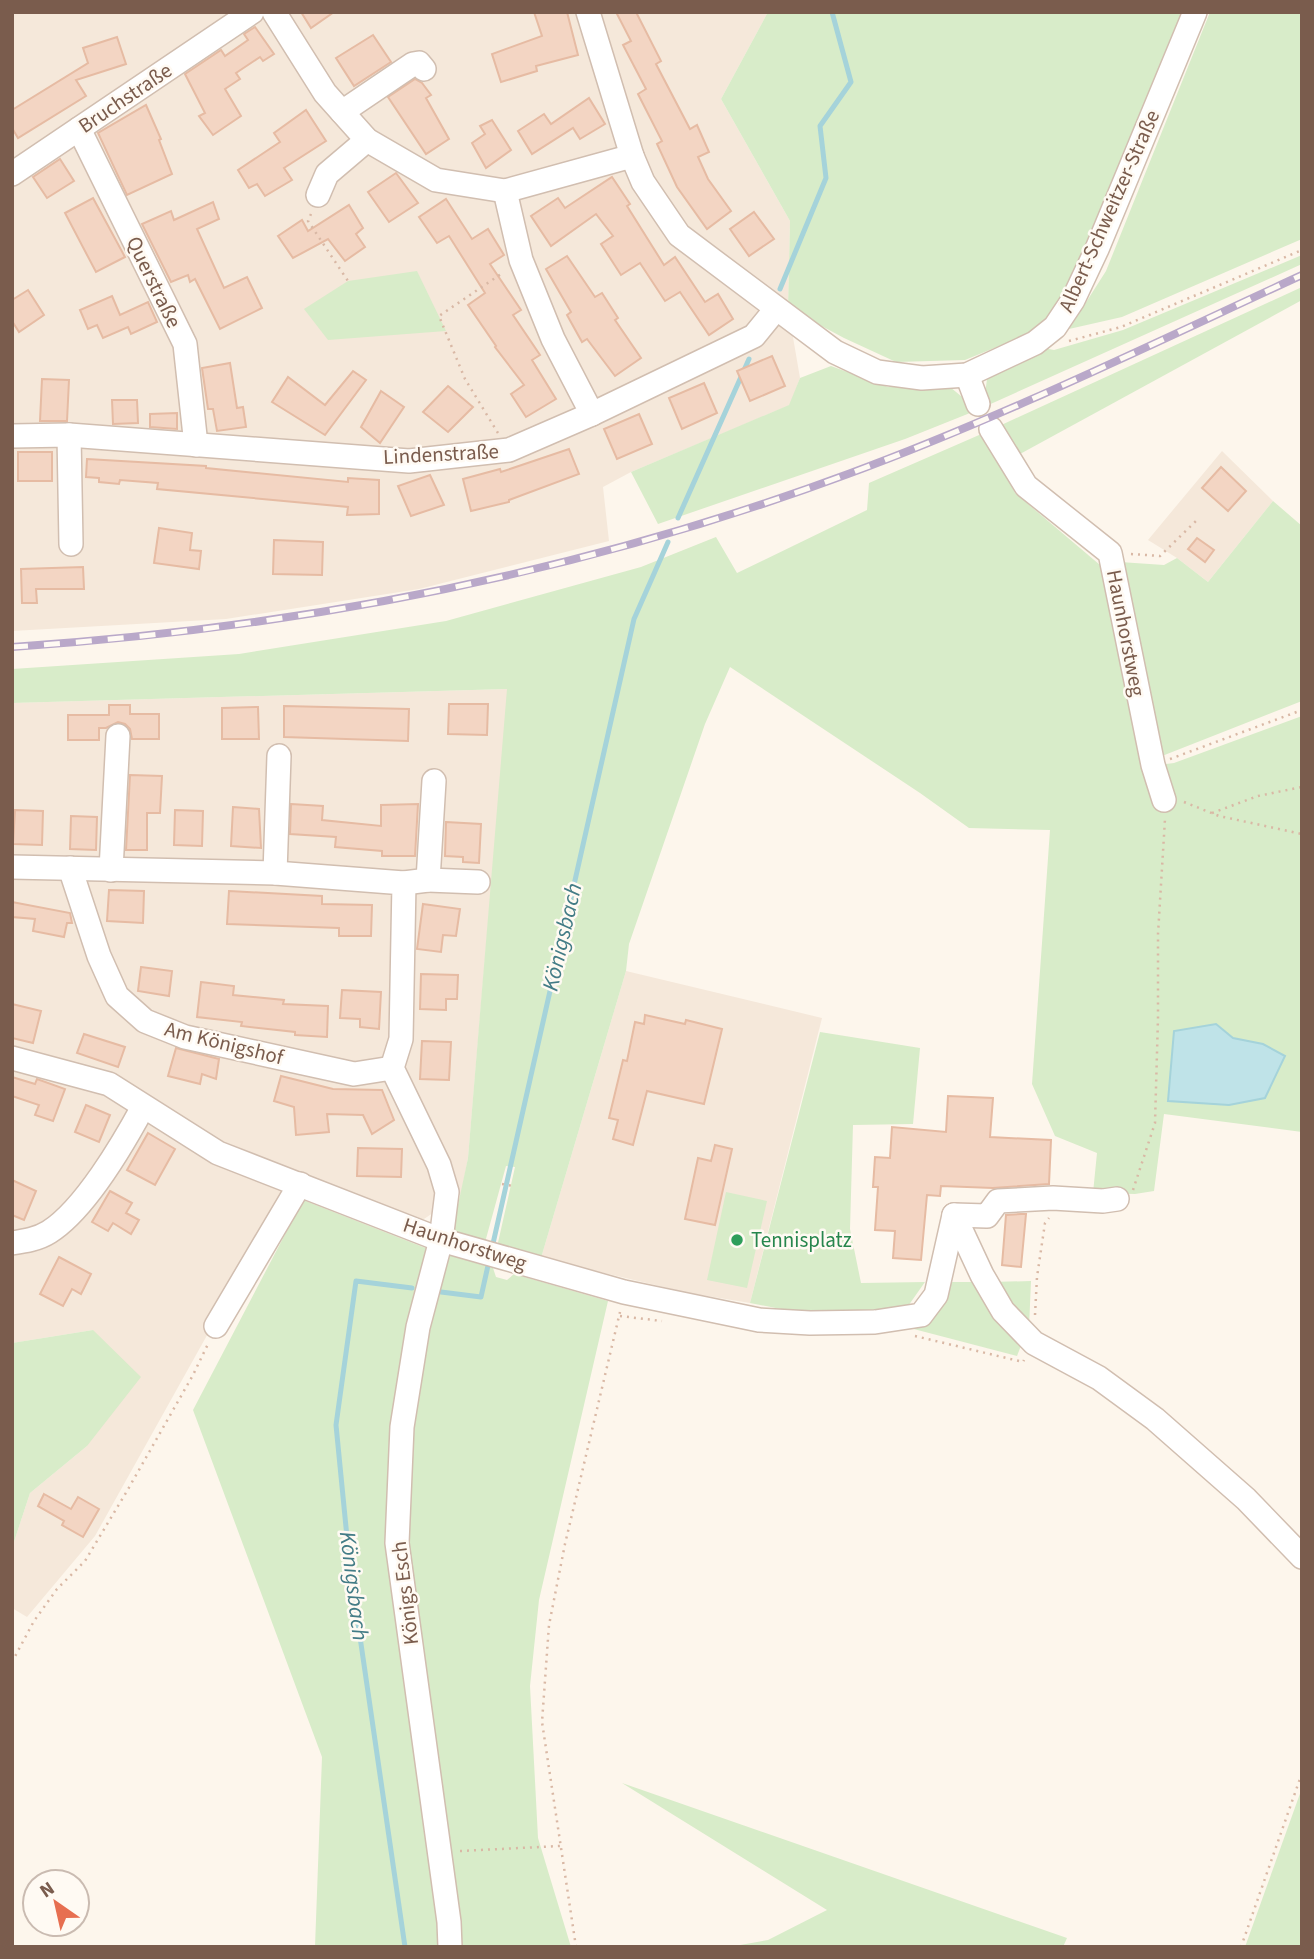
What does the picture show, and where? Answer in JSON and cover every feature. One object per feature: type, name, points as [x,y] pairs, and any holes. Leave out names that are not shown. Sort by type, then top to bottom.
[{"type":"street","points":[[274,12],[326,93],[367,140],[436,180],[505,191],[632,156]]},
{"type":"street","name":"Albert-Schweitzer-Straße","points":[[588,12],[632,156],[643,182],[679,234],[835,352],[877,372],[922,378],[967,375],[1035,343],[1055,327],[1073,300],[1097,249],[1195,12]]},
{"type":"street","name":"Bruchstraße","points":[[12,174],[240,15]]},
{"type":"street","points":[[342,112],[413,64],[419,63],[424,69]]},
{"type":"street","name":"Querstraße","points":[[79,129],[185,344],[196,445]]},
{"type":"street","points":[[318,195],[327,174],[367,140]]},
{"type":"street","points":[[505,191],[521,260],[553,339],[592,414]]},
{"type":"street","name":"Lindenstraße","points":[[12,436],[69,435],[409,461],[509,450],[592,414],[754,336],[776,309]]},
{"type":"street","points":[[967,375],[978,404]]},
{"type":"street","name":"Haunhorstweg","points":[[991,429],[1026,486],[1110,553],[1153,765],[1164,800]]},
{"type":"street","points":[[69,435],[71,544]]},
{"type":"street","points":[[111,870],[118,736]]},
{"type":"street","points":[[275,873],[279,756]]},
{"type":"street","points":[[429,880],[434,780]]},
{"type":"street","points":[[12,867],[275,873],[404,883],[429,880],[478,882]]},
{"type":"street","name":"Am Königshof","points":[[70,868],[99,956],[117,996],[145,1021],[185,1037],[354,1074],[392,1068]]},
{"type":"street","points":[[404,883],[401,1039],[392,1068],[439,1165],[447,1192],[440,1240]]},
{"type":"street","name":"Haunhorstweg","points":[[12,1058],[109,1084],[218,1153],[440,1240],[625,1292],[759,1320],[810,1323],[875,1322],[921,1315],[936,1295],[954,1215]]},
{"type":"street","points":[[12,1244],[48,1233],[68,1216],[118,1152],[143,1107]]},
{"type":"street","points":[[216,1326],[300,1184]]},
{"type":"street","points":[[1117,1199],[998,1201],[987,1216],[954,1215],[982,1275],[1003,1311],[1034,1343],[1099,1378],[1155,1419],[1246,1499],[1302,1557]]},
{"type":"street","name":"Königs Esch","points":[[440,1240],[418,1327],[402,1427],[397,1543],[449,1922],[450,1947]]},
{"type":"path","points":[[318,195],[308,221],[348,281]]},
{"type":"path","points":[[1065,343],[1121,327],[1302,250]]},
{"type":"path","points":[[509,450],[465,379],[439,316],[521,260]]},
{"type":"path","points":[[1110,553],[1160,556],[1197,520]]},
{"type":"path","points":[[1153,765],[1302,710]]},
{"type":"path","points":[[1212,813],[1258,796],[1302,787]]},
{"type":"path","points":[[1117,1199],[1133,1191],[1155,1123],[1158,934],[1165,829],[1164,800],[1182,801],[1212,813],[1302,834]]},
{"type":"path","points":[[502,1184],[513,1186]]},
{"type":"path","points":[[1034,1343],[1037,1277],[1045,1223],[1053,1213]]},
{"type":"path","points":[[576,1947],[542,1722],[549,1625],[565,1544],[625,1292]]},
{"type":"path","points":[[12,1662],[34,1621],[57,1590],[85,1561],[193,1375],[216,1326]]},
{"type":"path","points":[[1241,1947],[1302,1773]]},
{"type":"path","points":[[439,1853],[560,1846]]},
{"type":"shaded area","points":[[12,12],[768,12],[721,99],[790,221],[788,308],[800,378],[790,405],[631,472],[603,487],[609,541],[419,589],[226,619],[12,631]]},
{"type":"shaded area","points":[[1222,451],[1273,501],[1208,582],[1148,540]]},
{"type":"shaded area","points":[[508,689],[468,1158],[461,1194],[418,1223],[297,1174],[95,1536],[27,1617],[12,1608],[12,1548],[30,1493],[87,1446],[93,1330],[12,1343],[12,703]]},
{"type":"shaded area","points":[[626,971],[822,1018],[750,1303],[689,1293],[541,1258]]},
{"type":"green space","points":[[768,12],[1184,12],[1066,294],[1047,321],[1028,334],[965,360],[896,362],[788,308],[790,221],[721,99]]},
{"type":"green space","points":[[1210,12],[1302,12],[1302,239],[1122,317],[1069,329],[1106,271]]},
{"type":"green space","points":[[1302,255],[1302,264],[975,411],[905,439],[658,524],[631,472],[789,405],[800,378],[831,366],[888,387],[950,387],[973,406],[984,401],[988,372],[1038,347],[1054,350],[1123,330]]},
{"type":"green space","points":[[417,271],[446,331],[328,340],[304,309],[348,281]]},
{"type":"green space","points":[[1302,287],[1302,300],[1020,454],[997,427]]},
{"type":"green space","points":[[986,432],[1015,493],[1100,565],[1142,767],[1174,763],[1302,716],[1302,1132],[1164,1114],[1154,1191],[1135,1194],[1093,1193],[1097,1153],[1055,1136],[1032,1084],[1050,830],[969,828],[730,667],[705,724],[629,944],[626,971],[541,1258],[497,1247],[515,1167],[506,1166],[484,1246],[452,1233],[468,1158],[507,689],[12,703],[12,669],[239,654],[446,621],[641,567],[716,537],[737,573],[867,510],[869,483]],"holes":[[[1233,1038],[1262,1044],[1229,1105],[1212,1104]]]},
{"type":"green space","points":[[1273,501],[1302,526],[1302,701],[1162,756],[1120,562],[1164,565],[1177,558],[1208,582]]},
{"type":"green space","points":[[820,1032],[920,1048],[913,1124],[853,1125],[850,1229],[861,1283],[925,1282],[906,1309],[796,1312],[750,1303]]},
{"type":"green space","name":"Tennisplatz","points":[[726,1192],[767,1201],[747,1288],[707,1280]]},
{"type":"green space","points":[[303,1200],[423,1247],[493,1268],[496,1277],[507,1280],[514,1274],[608,1301],[539,1600],[530,1686],[538,1838],[571,1947],[315,1947],[322,1757],[193,1410]]},
{"type":"green space","points":[[1031,1281],[1029,1328],[991,1282]]},
{"type":"green space","points":[[947,1282],[979,1282],[1022,1343],[1017,1356],[906,1327]]},
{"type":"green space","points":[[93,1330],[141,1377],[87,1446],[30,1493],[12,1548],[12,1343]]},
{"type":"green space","points":[[622,1783],[1067,1938],[1063,1947],[729,1947],[768,1940],[827,1910]]},
{"type":"green space","points":[[1302,1788],[1302,1947],[1245,1947]]},
{"type":"water","points":[[1216,1024],[1233,1038],[1263,1044],[1285,1056],[1265,1098],[1229,1105],[1168,1101],[1174,1031]]},
{"type":"building","points":[[301,12],[334,12],[311,28]]},
{"type":"building","points":[[534,12],[567,12],[578,55],[536,66],[537,71],[501,82],[492,54],[542,36]]},
{"type":"building","points":[[616,12],[636,12],[661,61],[656,64],[690,129],[697,125],[709,152],[698,157],[708,179],[731,211],[707,229],[677,187],[657,144],[662,141],[638,94],[646,89],[623,45],[631,41]]},
{"type":"building","points":[[255,27],[274,54],[263,61],[260,57],[236,73],[240,79],[225,89],[241,116],[213,135],[199,116],[205,113],[185,74],[221,50],[225,56],[248,40],[244,34]]},
{"type":"building","points":[[373,35],[391,62],[354,86],[336,58]]},
{"type":"building","points":[[117,37],[126,64],[76,80],[86,96],[18,138],[12,128],[12,110],[88,63],[83,48]]},
{"type":"building","points":[[415,79],[422,83],[431,95],[426,98],[449,139],[426,154],[388,97]]},
{"type":"building","points":[[589,98],[605,124],[580,139],[573,128],[532,154],[518,131],[544,114],[551,124]]},
{"type":"building","points":[[146,105],[172,174],[127,195],[98,133]]},
{"type":"building","points":[[306,110],[326,141],[284,168],[292,180],[265,196],[257,184],[249,188],[238,170],[280,142],[274,133]]},
{"type":"building","points":[[492,120],[511,150],[486,168],[472,143],[485,134],[480,126]]},
{"type":"building","points":[[60,159],[74,181],[47,198],[33,177]]},
{"type":"building","points":[[396,173],[418,203],[389,222],[368,192]]},
{"type":"building","points":[[612,177],[664,265],[675,257],[705,302],[718,294],[733,319],[709,335],[680,292],[665,301],[640,263],[621,275],[601,244],[613,236],[596,214],[551,246],[531,216],[558,198],[565,208]]},
{"type":"building","points":[[93,198],[125,257],[96,272],[65,213]]},
{"type":"building","points":[[446,199],[472,239],[488,229],[504,255],[490,264],[521,310],[513,315],[540,355],[532,360],[556,399],[526,417],[511,394],[524,385],[468,305],[485,293],[449,236],[437,243],[419,217]]},
{"type":"building","points":[[213,202],[219,219],[197,229],[224,288],[247,277],[262,308],[220,329],[195,279],[190,282],[188,275],[171,282],[142,224],[171,211],[174,220]]},
{"type":"building","points":[[349,205],[363,228],[356,234],[365,247],[345,261],[328,239],[293,258],[278,236],[302,220],[308,231]]},
{"type":"building","points":[[754,212],[774,239],[749,256],[730,229]]},
{"type":"building","points":[[567,256],[595,297],[602,293],[618,318],[615,320],[641,358],[615,376],[587,339],[582,342],[567,315],[571,312],[546,269]]},
{"type":"building","points":[[28,290],[44,315],[19,332],[12,321],[12,300]]},
{"type":"building","points":[[112,296],[120,315],[148,302],[157,322],[131,334],[128,327],[103,338],[97,325],[88,329],[80,310]]},
{"type":"building","points":[[772,356],[785,386],[750,401],[737,371]]},
{"type":"building","points":[[230,363],[237,408],[243,407],[246,427],[217,431],[213,409],[208,409],[202,368]]},
{"type":"building","points":[[353,371],[366,380],[325,435],[272,402],[288,377],[325,405]]},
{"type":"building","points":[[42,379],[69,380],[67,421],[40,421]]},
{"type":"building","points":[[704,383],[717,413],[682,429],[669,398]]},
{"type":"building","points":[[448,386],[473,407],[448,432],[423,412]]},
{"type":"building","points":[[381,391],[404,407],[380,443],[361,427]]},
{"type":"building","points":[[112,400],[137,400],[138,423],[113,424]]},
{"type":"building","points":[[177,413],[177,429],[150,427],[150,414]]},
{"type":"building","points":[[639,414],[652,444],[617,459],[604,429]]},
{"type":"building","points":[[569,449],[579,474],[509,502],[471,511],[463,479],[500,469],[501,472]]},
{"type":"building","points":[[18,452],[52,452],[52,481],[18,481]]},
{"type":"building","points":[[87,459],[206,466],[348,482],[348,478],[379,480],[379,514],[347,515],[348,507],[157,489],[158,483],[120,480],[119,484],[99,482],[99,478],[86,477]]},
{"type":"building","points":[[1221,467],[1246,491],[1228,511],[1202,488]]},
{"type":"building","points":[[430,475],[444,505],[411,516],[398,486]]},
{"type":"building","points":[[159,528],[192,533],[190,550],[201,551],[199,569],[154,563]]},
{"type":"building","points":[[1197,538],[1214,550],[1205,562],[1188,549]]},
{"type":"building","points":[[274,540],[323,542],[322,575],[273,574]]},
{"type":"building","points":[[83,567],[84,589],[36,589],[37,603],[22,603],[21,569]]},
{"type":"building","points":[[449,704],[488,704],[487,735],[448,734]]},
{"type":"building","points":[[109,705],[130,705],[130,714],[159,714],[159,739],[132,739],[130,729],[118,722],[106,728],[99,728],[99,740],[68,740],[68,715],[109,715]]},
{"type":"building","points":[[284,706],[409,709],[408,741],[284,737]]},
{"type":"building","points":[[258,707],[259,739],[222,739],[222,708]]},
{"type":"building","points":[[130,775],[162,776],[160,813],[147,813],[147,850],[126,850]]},
{"type":"building","points":[[291,804],[323,806],[322,820],[381,826],[381,805],[418,804],[415,856],[382,856],[382,851],[335,847],[336,837],[290,834]]},
{"type":"building","points":[[233,807],[259,809],[261,848],[231,846]]},
{"type":"building","points":[[15,810],[43,811],[42,845],[13,844]]},
{"type":"building","points":[[175,810],[203,811],[202,846],[174,845]]},
{"type":"building","points":[[71,816],[97,817],[96,850],[70,849]]},
{"type":"building","points":[[446,822],[481,824],[479,863],[463,862],[463,857],[445,856]]},
{"type":"building","points":[[109,890],[144,891],[143,923],[107,921]]},
{"type":"building","points":[[229,891],[322,896],[322,904],[372,905],[371,936],[339,936],[339,928],[227,924]]},
{"type":"building","points":[[12,902],[70,913],[72,923],[67,923],[64,937],[33,931],[35,919],[12,917]]},
{"type":"building","points":[[423,904],[460,909],[456,936],[443,935],[441,952],[417,949]]},
{"type":"building","points":[[141,967],[172,971],[169,996],[138,991]]},
{"type":"building","points":[[421,974],[458,975],[457,999],[446,999],[446,1010],[420,1009]]},
{"type":"building","points":[[201,982],[234,986],[233,995],[284,1000],[283,1004],[328,1006],[327,1037],[295,1035],[295,1032],[241,1026],[242,1022],[197,1017]]},
{"type":"building","points":[[342,990],[381,992],[379,1029],[360,1027],[360,1019],[340,1018]]},
{"type":"building","points":[[12,1004],[41,1011],[33,1043],[12,1038]]},
{"type":"building","points":[[645,1015],[685,1024],[686,1020],[722,1029],[704,1104],[647,1091],[633,1145],[613,1139],[618,1120],[609,1118],[623,1060],[627,1061],[635,1022],[644,1024]]},
{"type":"building","points":[[84,1034],[125,1047],[118,1067],[77,1053]]},
{"type":"building","points":[[422,1041],[451,1042],[449,1080],[420,1079]]},
{"type":"building","points":[[176,1048],[219,1059],[216,1079],[202,1074],[200,1084],[168,1076]]},
{"type":"building","points":[[281,1076],[333,1089],[382,1090],[394,1120],[372,1134],[363,1115],[327,1114],[329,1132],[296,1135],[294,1107],[274,1101]]},
{"type":"building","points":[[12,1077],[35,1084],[37,1079],[65,1089],[53,1121],[35,1115],[39,1105],[12,1096]]},
{"type":"building","points":[[948,1096],[993,1098],[990,1137],[1051,1140],[1049,1184],[993,1188],[941,1186],[940,1196],[927,1195],[921,1260],[893,1258],[895,1231],[875,1230],[878,1187],[873,1187],[875,1157],[890,1158],[892,1127],[946,1132]]},
{"type":"building","points":[[86,1105],[110,1115],[99,1142],[75,1132]]},
{"type":"building","points":[[148,1133],[175,1149],[155,1185],[127,1170]]},
{"type":"building","points":[[715,1145],[732,1149],[715,1225],[685,1219],[698,1158],[711,1161]]},
{"type":"building","points":[[358,1148],[402,1149],[401,1177],[357,1176]]},
{"type":"building","points":[[12,1180],[36,1191],[24,1220],[12,1215]]},
{"type":"building","points":[[110,1191],[132,1203],[126,1213],[139,1220],[131,1234],[113,1223],[108,1231],[92,1222]]},
{"type":"building","points":[[1026,1214],[1021,1267],[1002,1265],[1006,1215]]},
{"type":"building","points":[[59,1257],[91,1274],[81,1294],[72,1289],[63,1306],[40,1294]]},
{"type":"building","points":[[44,1494],[71,1509],[78,1497],[99,1509],[83,1537],[62,1525],[64,1521],[38,1506]]},
{"type":"waterway","name":"Königsbach","points":[[780,289],[826,178],[820,126],[851,82],[832,12]]},
{"type":"waterway","name":"Königsbach","points":[[678,518],[749,359]]},
{"type":"waterway","name":"Königsbach","points":[[492,1248],[634,619],[668,542]]},
{"type":"waterway","name":"Königsbach","points":[[441,1292],[481,1297],[489,1261]]},
{"type":"waterway","name":"Königsbach","points":[[405,1947],[350,1568],[336,1425],[356,1281],[412,1288]]},
{"type":"railway","points":[[12,647],[226,626],[331,610],[541,568],[644,541],[848,474],[963,429],[1302,275]]},
{"type":"place","name":"Tennisplatz","points":[[737,1240]]}]
